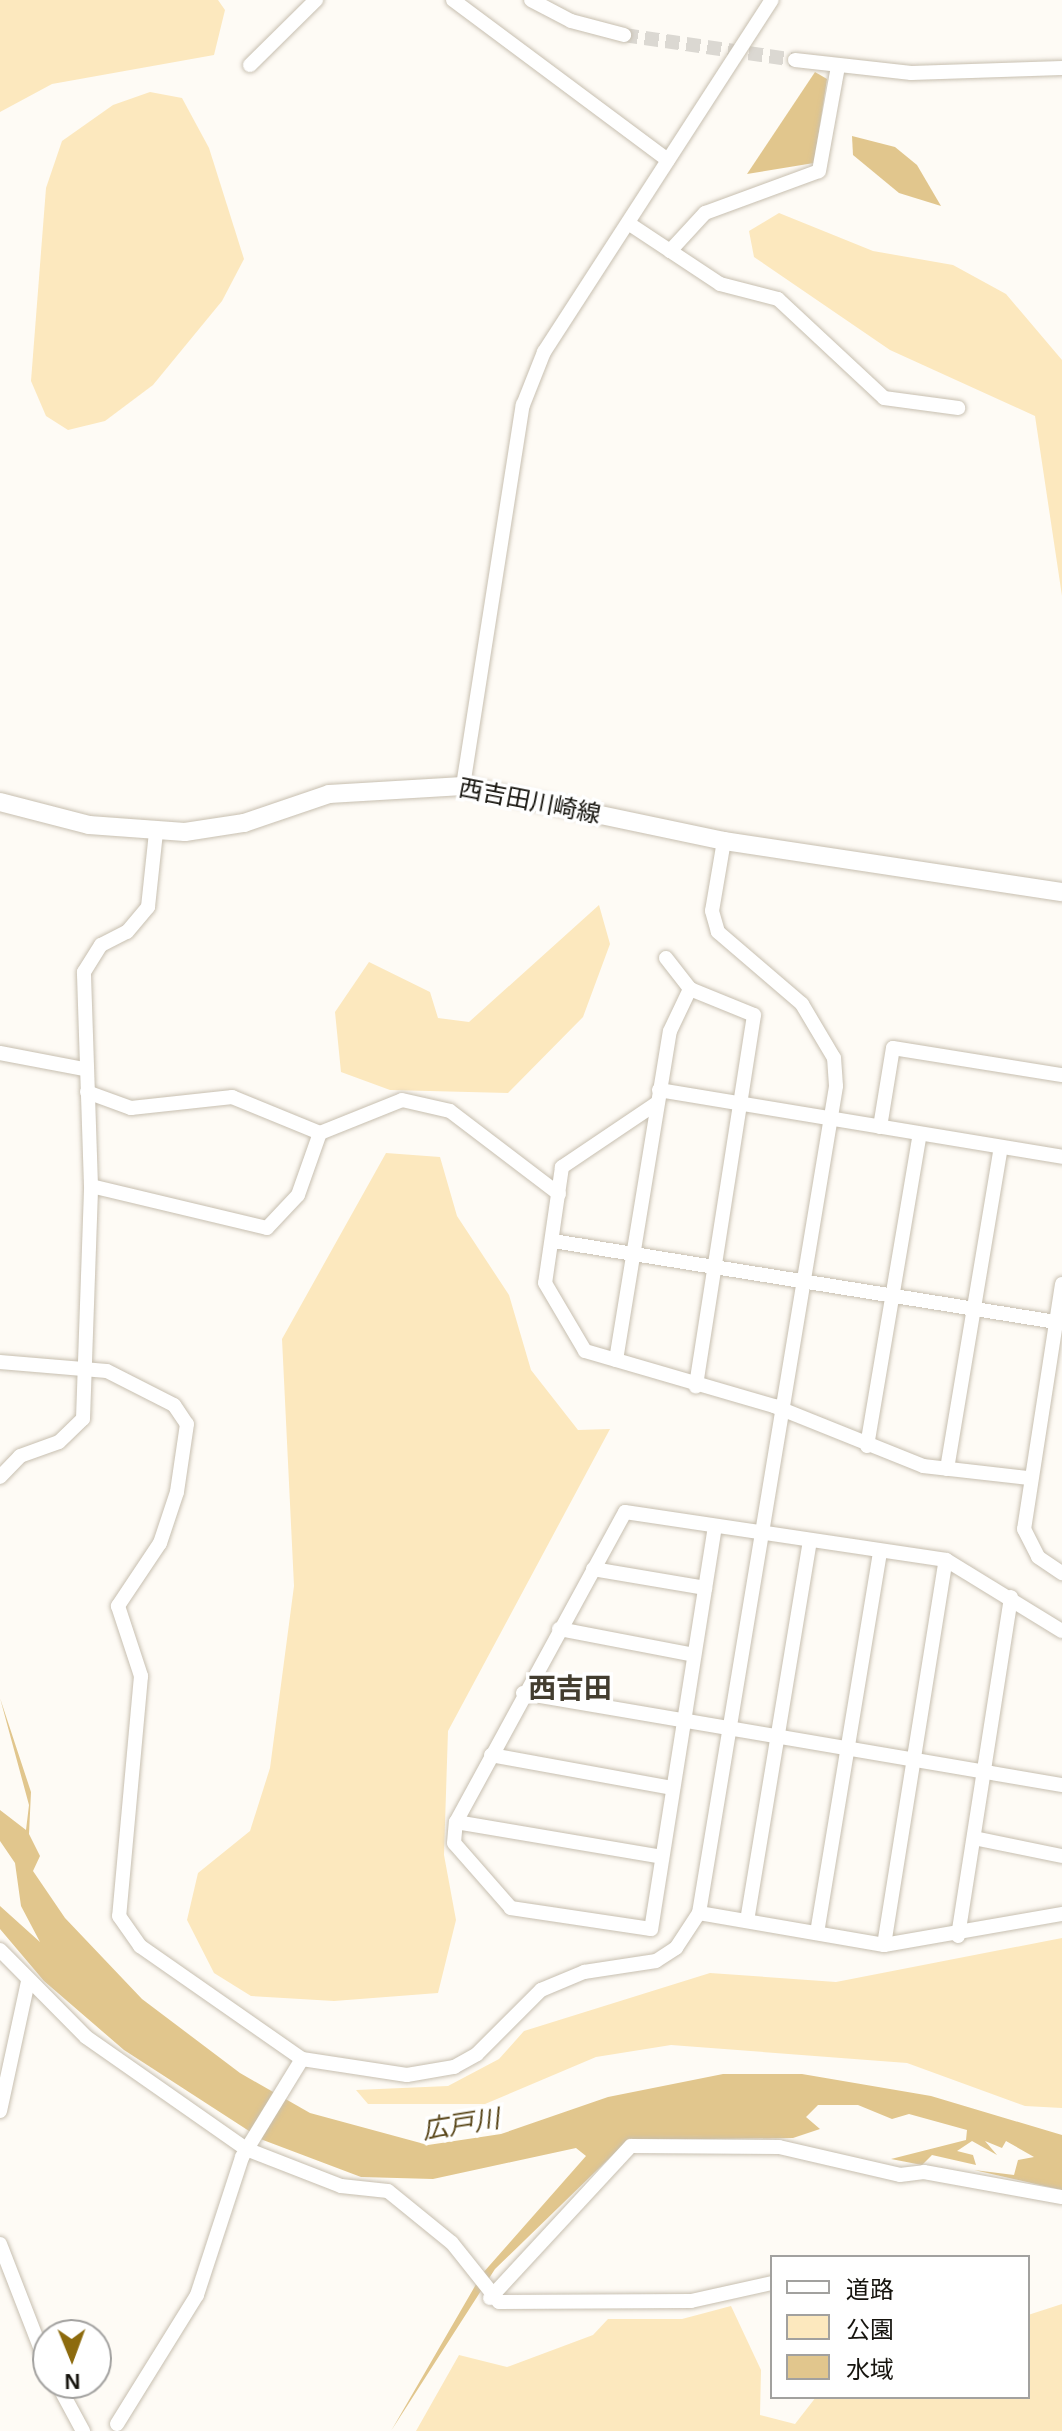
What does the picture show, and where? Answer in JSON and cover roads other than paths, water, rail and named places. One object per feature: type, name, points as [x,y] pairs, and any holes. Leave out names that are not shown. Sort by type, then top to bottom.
[{"type":"main road","name":"西吉田川崎線","points":[[0,802],[89,825],[156,832],[244,823],[329,794],[463,786],[724,841],[1062,892]]},
{"type":"street","points":[[250,65],[316,0]]},
{"type":"street","points":[[453,0],[668,160]]},
{"type":"street","points":[[531,0],[571,21],[624,35]]},
{"type":"street","points":[[463,786],[523,405],[544,352],[772,0]]},
{"type":"street","points":[[795,60],[911,73],[1062,68]]},
{"type":"street","points":[[670,251],[705,213],[819,171],[838,66]]},
{"type":"street","points":[[628,223],[720,284],[778,299],[884,398],[958,408]]},
{"type":"street","points":[[0,1477],[20,1456],[59,1442],[83,1419],[80,1370],[91,1186],[84,1069],[84,972],[101,945],[127,932],[148,907],[156,832]]},
{"type":"street","points":[[0,1362],[80,1370],[141,1384],[187,1424],[180,1481],[160,1543],[118,1606],[141,1676],[119,1916],[140,1946],[241,2023],[302,2059],[386,2074],[454,2067],[496,2038],[541,1990],[584,1972],[656,1961],[690,1933],[699,1913],[831,1119],[834,1058],[820,1029],[783,985],[718,932],[712,911],[724,841]]},
{"type":"street","points":[[666,958],[690,989],[754,1015],[696,1386]]},
{"type":"street","points":[[616,1360],[674,1016],[690,989]]},
{"type":"street","points":[[880,1127],[893,1048],[1062,1075]]},
{"type":"street","points":[[0,1053],[84,1069]]},
{"type":"street","points":[[87,1092],[131,1108],[232,1097],[320,1133]]},
{"type":"street","points":[[1029,1478],[947,1469],[867,1446],[784,1410],[585,1351],[546,1290],[559,1194],[569,1157],[658,1097],[740,1104],[1062,1157]]},
{"type":"street","points":[[91,1186],[267,1228],[298,1195],[320,1133],[385,1103],[422,1102],[462,1119],[559,1194]]},
{"type":"street","points":[[867,1446],[920,1134]]},
{"type":"street","points":[[947,1469],[1001,1147]]},
{"type":"street","points":[[553,1241],[1056,1322]]},
{"type":"street","points":[[1062,1284],[1029,1478],[1024,1529],[1038,1557],[1062,1573]]},
{"type":"street","points":[[715,1526],[651,1929],[511,1908],[454,1843],[456,1822],[523,1693],[625,1512],[946,1560],[1062,1631]]},
{"type":"street","points":[[747,1921],[810,1541]]},
{"type":"street","points":[[817,1933],[880,1551]]},
{"type":"street","points":[[884,1945],[946,1560]]},
{"type":"street","points":[[593,1569],[705,1588]]},
{"type":"street","points":[[958,1936],[1011,1597]]},
{"type":"street","points":[[559,1629],[694,1655]]},
{"type":"street","points":[[523,1693],[1062,1785]]},
{"type":"street","points":[[491,1755],[673,1788]]},
{"type":"street","points":[[456,1822],[662,1857]]},
{"type":"street","points":[[974,1838],[1062,1856]]},
{"type":"street","points":[[699,1913],[884,1945],[958,1936],[1062,1914]]},
{"type":"street","points":[[0,1950],[86,2037],[249,2146],[341,2186],[388,2191],[452,2243],[487,2296]]},
{"type":"street","points":[[0,2111],[28,1981]]},
{"type":"street","points":[[117,2424],[197,2295],[249,2146],[302,2059]]},
{"type":"street","points":[[487,2296],[631,2146],[779,2147],[900,2175],[924,2172],[1062,2197]]},
{"type":"street","points":[[0,2244],[32,2327]]},
{"type":"street","points":[[487,2296],[678,2302],[770,2283]]},
{"type":"street","points":[[66,2399],[83,2431]]},
{"type":"water","points":[[815,72],[827,79],[814,163],[747,174]]},
{"type":"water","points":[[852,136],[895,147],[917,165],[941,206],[899,193],[853,155]]},
{"type":"water","points":[[0,1698],[31,1792],[29,1834],[40,1856],[33,1871],[65,1918],[142,1999],[240,2073],[310,2113],[428,2145],[501,2134],[608,2097],[723,2074],[802,2074],[931,2096],[1062,2135],[1062,2190],[974,2170],[1014,2175],[1018,2160],[1034,2157],[1006,2141],[1002,2148],[985,2141],[997,2155],[972,2141],[957,2151],[973,2155],[976,2165],[932,2155],[922,2165],[891,2159],[966,2140],[967,2130],[909,2114],[892,2119],[858,2105],[818,2105],[806,2117],[820,2129],[793,2138],[628,2140],[495,2269],[391,2431],[482,2274],[586,2156],[576,2148],[433,2179],[361,2177],[263,2140],[124,2050],[44,1981],[0,1929],[0,1906],[40,1942],[21,1906],[15,1863],[0,1841],[0,1810],[26,1830],[29,1805]]},
{"type":"tunnel","points":[[624,35],[795,60]]},
{"type":"district","name":"西吉田","points":[[570,1689]]},
{"type":"water label","name":"広戸川","points":[[461,2125]]}]
